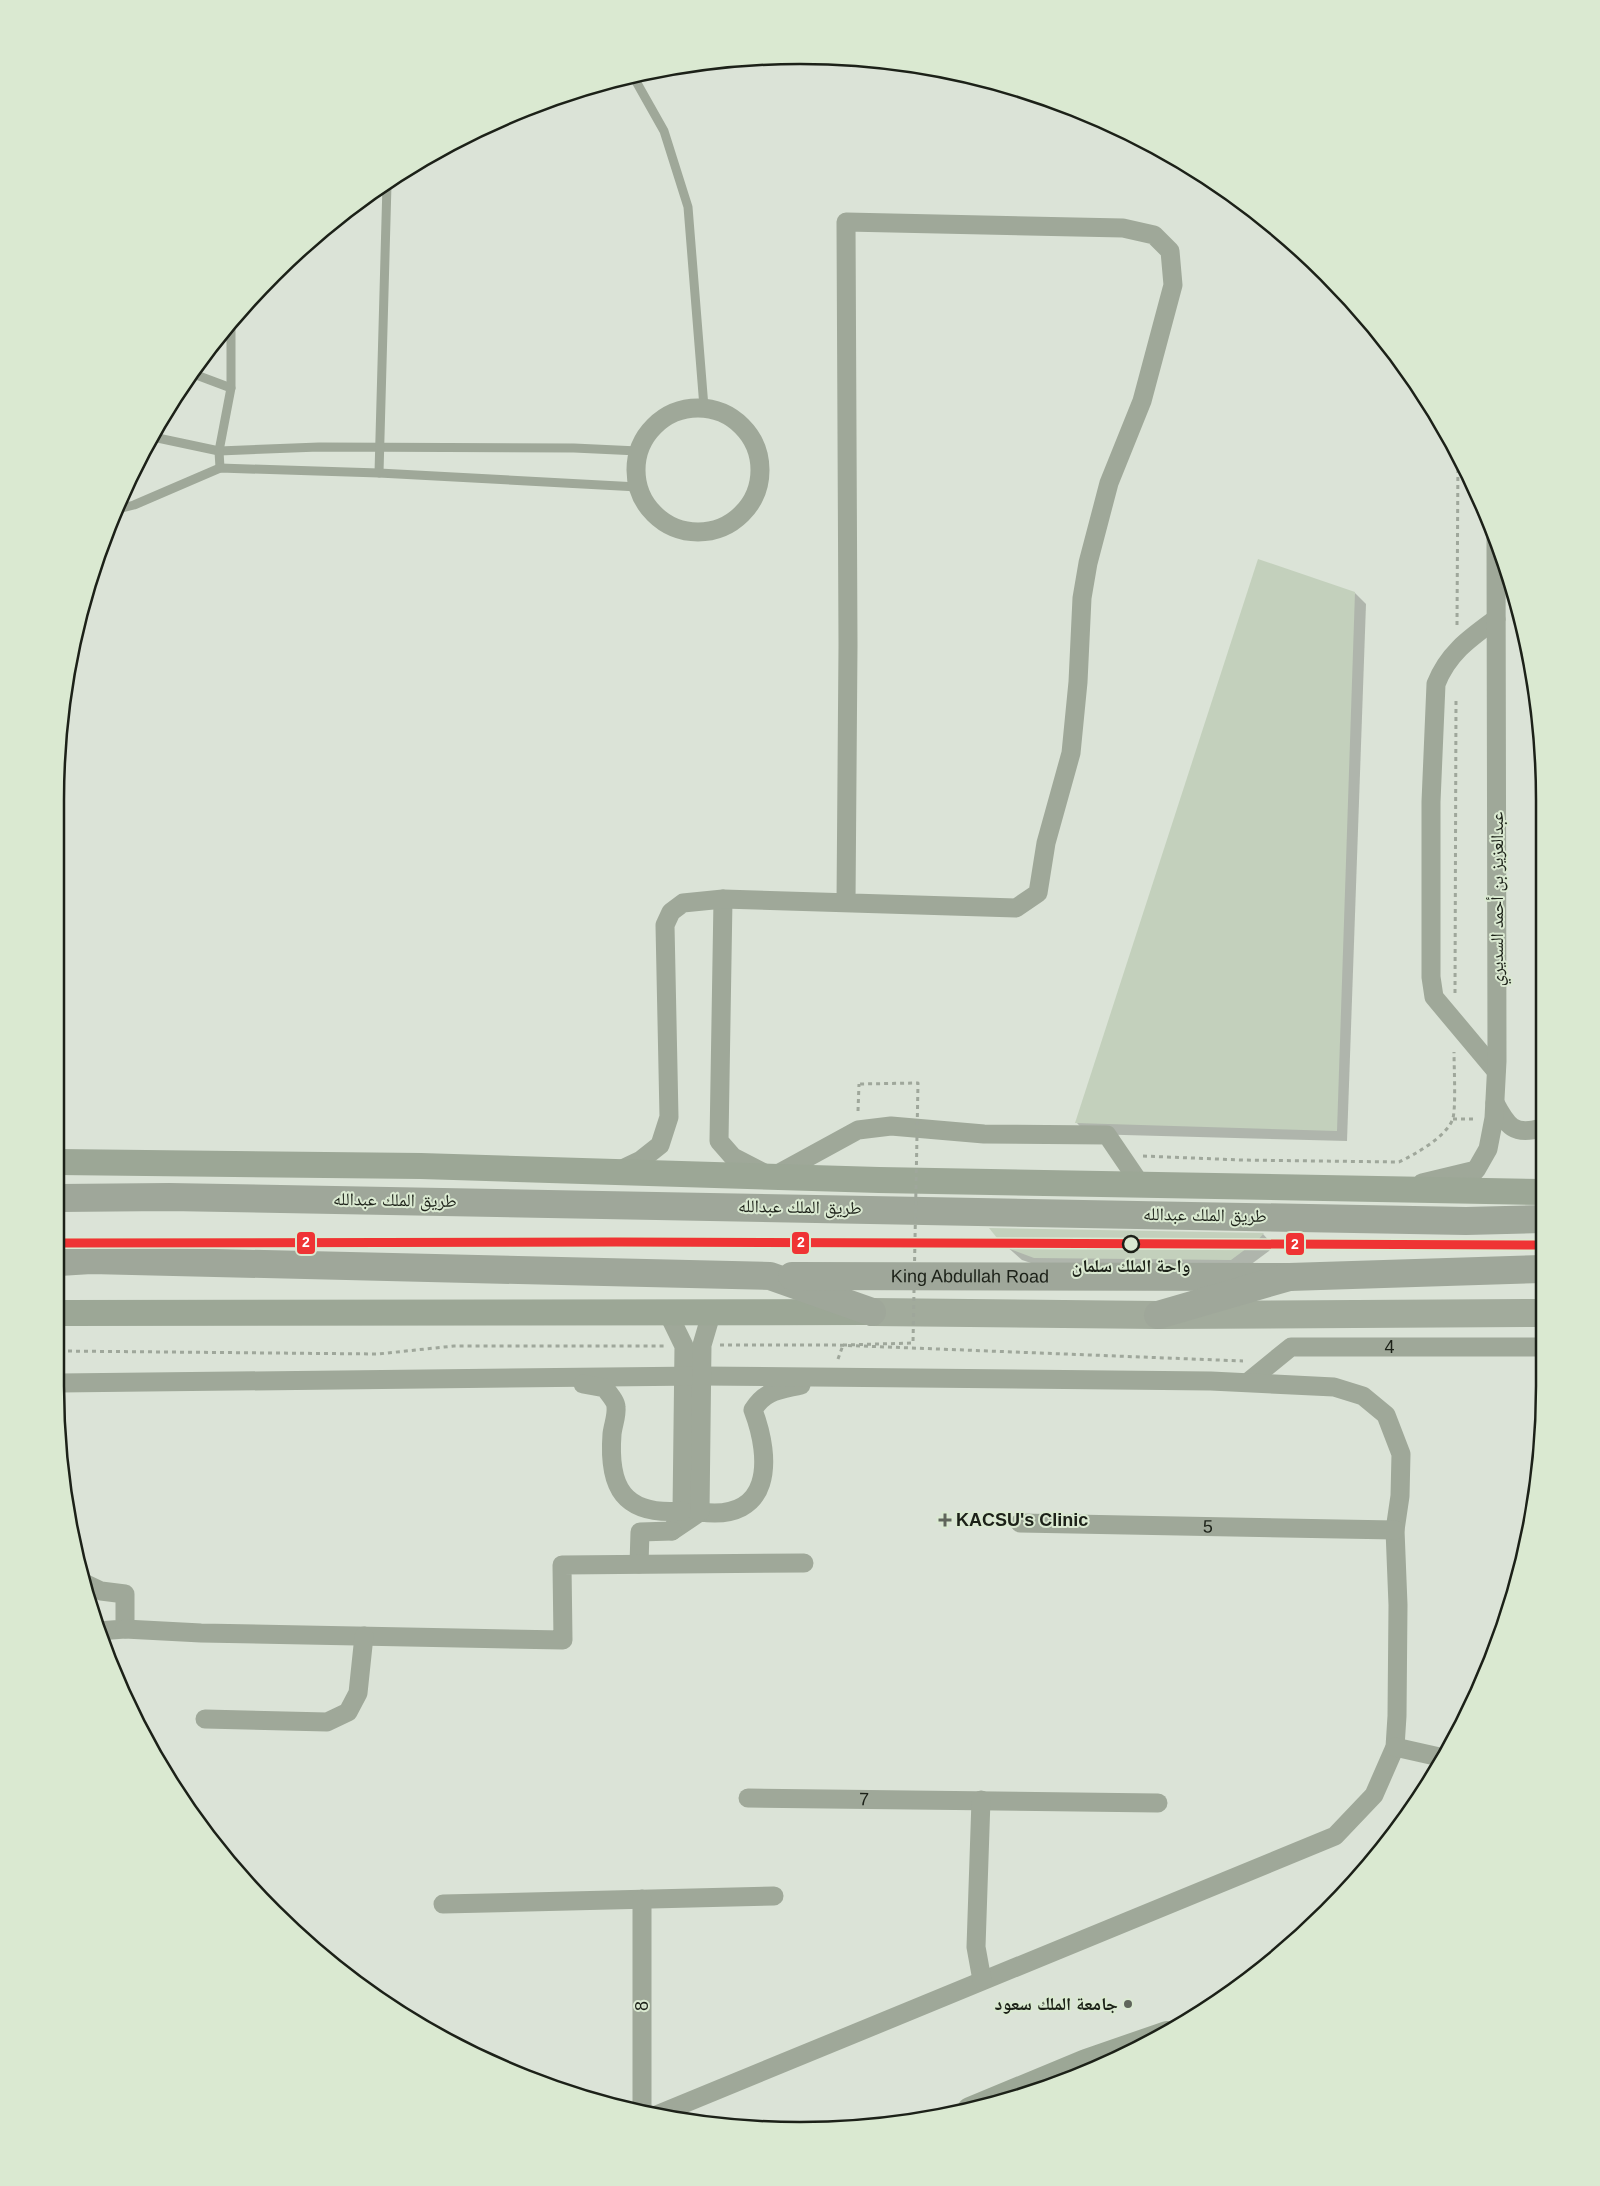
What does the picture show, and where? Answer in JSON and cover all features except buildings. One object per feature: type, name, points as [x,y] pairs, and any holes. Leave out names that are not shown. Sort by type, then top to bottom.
[{"type":"highway","name":"طريق الملك عبدالله","points":[[64,1198],[169,1197],[1536,1220]]},
{"type":"highway","points":[[64,1262],[91,1260],[770,1276],[872,1312]]},
{"type":"highway","points":[[1158,1315],[1289,1277],[1536,1269]]},
{"type":"highway","name":"King Abdullah Road","points":[[770,1276],[1289,1277]]},
{"type":"main road","points":[[64,1162],[421,1166],[1141,1185],[1536,1192]]},
{"type":"main road","points":[[64,1313],[872,1312],[1158,1315],[1536,1313]]},
{"type":"main road","points":[[1030,2085],[1106,2055]]},
{"type":"street","points":[[617,1172],[641,1160],[660,1145],[669,1117],[665,925],[671,912],[683,903],[723,899],[846,903],[1016,908],[1038,893],[1046,843],[1071,753],[1078,682],[1082,598],[1088,563],[1109,482],[1142,401],[1173,285],[1170,251],[1154,235],[1123,228],[846,222],[848,645],[846,903]]},
{"type":"street","points":[[704,407],[723,412],[740,423],[753,438],[760,457],[761,477],[756,496],[745,512],[729,524],[710,531],[685,531],[661,520],[643,500],[638,487],[635,469],[638,451],[645,435],[656,423],[671,413],[687,408],[704,407]]},
{"type":"street","name":"عبدالعزيز بن أحمد السديري","points":[[1392,1190],[1476,1170],[1488,1149],[1495,1103],[1496,1072],[1496,560]]},
{"type":"street","points":[[1496,619],[1457,651],[1443,666],[1436,684],[1431,802],[1431,977],[1434,997],[1496,1072]]},
{"type":"street","points":[[723,899],[719,1141],[733,1157],[772,1176],[858,1130],[890,1126],[984,1134],[1107,1135],[1141,1185]]},
{"type":"street","points":[[1495,1103],[1504,1122],[1515,1129],[1527,1132],[1536,1129]]},
{"type":"street","points":[[667,1312],[693,1345]]},
{"type":"street","points":[[639,1564],[640,1532],[672,1531],[691,1512],[693,1345],[712,1312]]},
{"type":"street","name":"4","points":[[1248,1382],[1291,1347],[1536,1347]]},
{"type":"street","points":[[64,1383],[692,1376],[1248,1382],[1334,1387],[1363,1396],[1386,1415],[1401,1454],[1400,1496],[1395,1530],[1398,1614],[1395,1747],[1374,1795],[1335,1836],[668,2110]]},
{"type":"street","points":[[540,1377],[604,1388],[617,1406],[611,1466],[619,1489],[630,1500],[642,1508],[662,1512],[720,1515],[739,1511],[752,1499],[760,1486],[765,1465],[762,1434],[753,1410],[761,1398],[776,1391],[832,1377]]},
{"type":"street","name":"5","points":[[1020,1523],[1395,1530]]},
{"type":"street","points":[[106,1630],[125,1629],[563,1640],[562,1565],[804,1563]]},
{"type":"street","points":[[92,1587],[101,1591],[125,1594],[125,1629]]},
{"type":"street","points":[[205,1719],[327,1722],[348,1712],[358,1693],[364,1636]]},
{"type":"street","points":[[1395,1747],[1437,1756]]},
{"type":"street","name":"7","points":[[748,1798],[1158,1803]]},
{"type":"street","points":[[981,1800],[976,1947],[982,1980]]},
{"type":"street","points":[[443,1904],[774,1896]]},
{"type":"street","name":"8","points":[[642,1899],[642,2105]]},
{"type":"lane","points":[[637,83],[664,130],[688,207],[704,407]]},
{"type":"lane","points":[[379,473],[387,191]]},
{"type":"lane","points":[[220,468],[219,452],[231,388],[231,334]]},
{"type":"lane","points":[[199,376],[231,388]]},
{"type":"lane","points":[[159,438],[219,452],[318,447],[574,448],[638,451]]},
{"type":"lane","points":[[125,507],[220,468],[379,473],[638,487]]},
{"type":"path","points":[[1457,651],[1458,470]]},
{"type":"path","points":[[1142,1156],[1241,1160],[1399,1162],[1439,1136],[1453,1119],[1456,690]]},
{"type":"path","points":[[64,1351],[378,1354],[454,1346],[843,1345],[913,1343],[918,1082],[859,1084],[858,1130]]},
{"type":"path","points":[[843,1345],[1274,1362]]},
{"type":"transit line","name":"2","points":[[64,1243],[616,1242],[1536,1245]]},
{"type":"place","name":"واحة الملك سلمان","points":[[1131,1244]]},
{"type":"place","name":"KACSU's Clinic","points":[[945,1520]]},
{"type":"place","name":"جامعة الملك سعود","points":[[1128,2004]]}]
